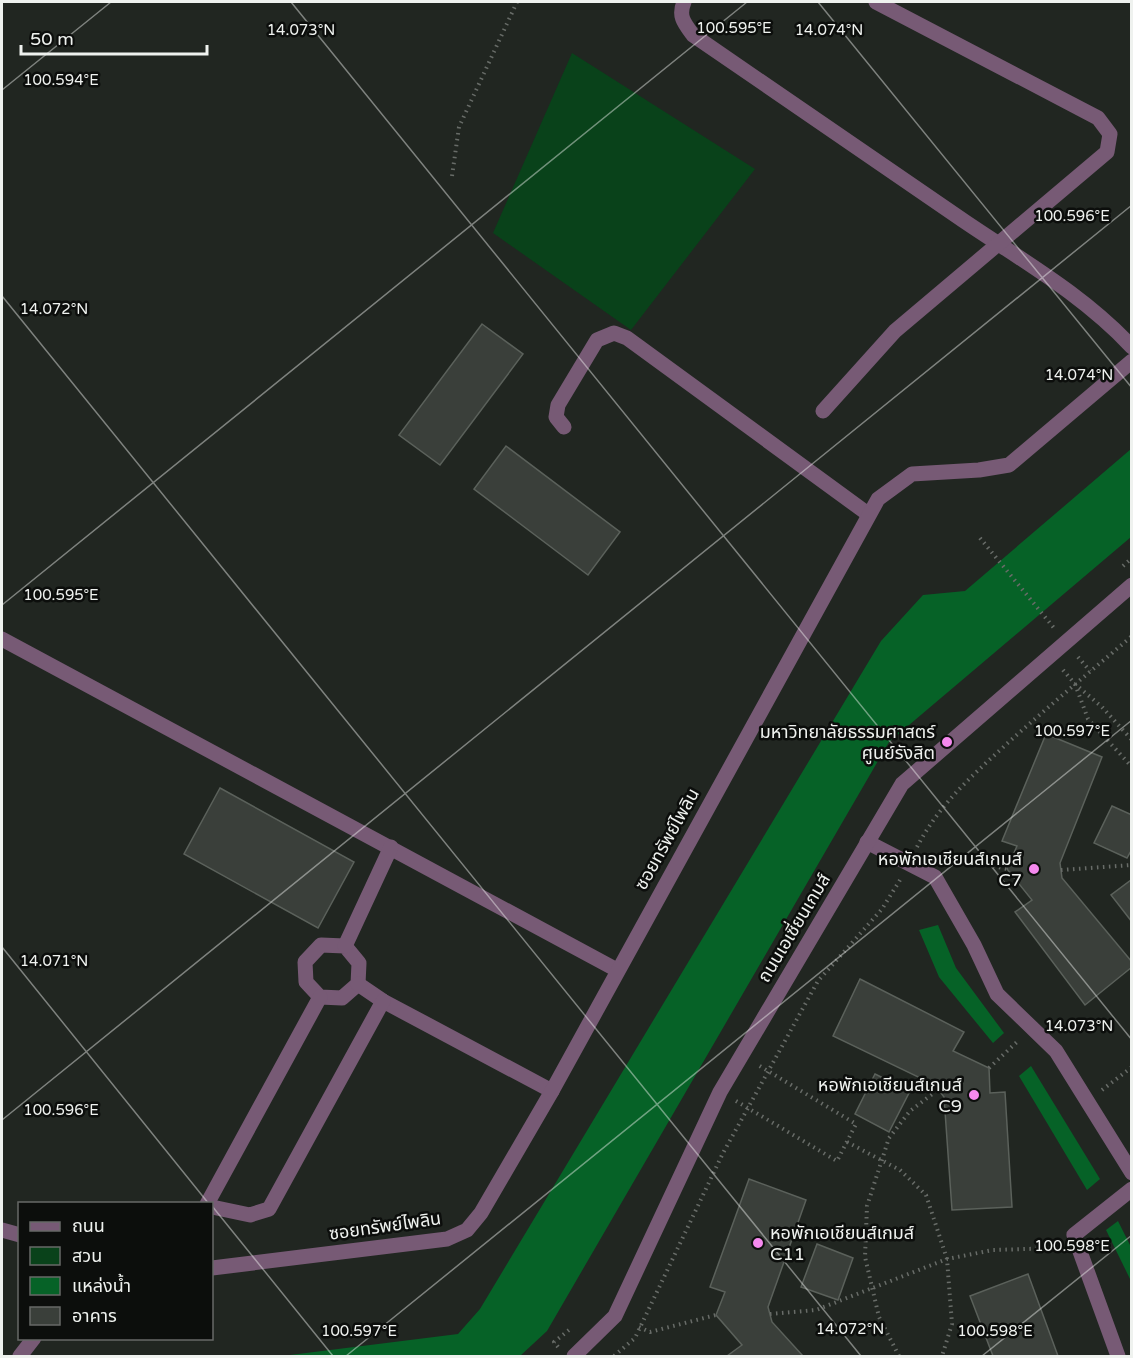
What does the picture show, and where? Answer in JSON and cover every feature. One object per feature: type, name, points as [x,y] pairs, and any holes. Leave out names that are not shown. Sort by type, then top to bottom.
[{"type":"street","points":[[684,2],[680,10],[682,21],[693,35],[998,244],[1065,287],[1110,323],[1131,346]]},
{"type":"street","points":[[823,411],[895,331],[1107,152],[1110,134],[1098,118],[876,2]]},
{"type":"street","points":[[564,427],[556,417],[558,405],[597,340],[614,333],[627,338],[868,514]]},
{"type":"street","name":"ซอยทรัพย์ไพลิน","points":[[213,1268],[447,1239],[467,1230],[481,1213],[552,1091],[878,499],[912,474],[979,470],[1008,465],[1131,361]]},
{"type":"street","name":"ถนนเอเซี่ยนเกมส์","points":[[574,1356],[615,1316],[720,1092],[902,784],[1131,585]]},
{"type":"street","points":[[2,639],[617,970]]},
{"type":"street","points":[[867,842],[935,877],[974,945],[997,994],[1056,1051],[1131,1173]]},
{"type":"street","points":[[345,946],[391,847]]},
{"type":"street","points":[[321,945],[345,946],[359,963],[358,984],[342,998],[320,997],[306,982],[305,962],[321,945]]},
{"type":"street","points":[[358,984],[383,1001],[552,1091]]},
{"type":"street","points":[[208,1202],[320,997]]},
{"type":"street","points":[[213,1207],[250,1215],[269,1209],[383,1001]]},
{"type":"street","points":[[1118,1356],[1074,1235],[1131,1189]]},
{"type":"street","points":[[2,1230],[18,1234]]},
{"type":"street","points":[[20,1356],[32,1340]]},
{"type":"path","points":[[452,176],[459,128],[517,2]]},
{"type":"path","points":[[980,538],[1052,627]]},
{"type":"path","points":[[614,1356],[635,1338],[723,1153],[770,1072],[818,981],[882,909],[927,827],[945,802],[983,765],[1131,636]]},
{"type":"path","points":[[1075,684],[1102,707],[1131,740]]},
{"type":"path","points":[[1075,684],[1088,718],[1131,767]]},
{"type":"path","points":[[935,877],[956,858],[1007,869]]},
{"type":"path","points":[[1061,870],[1131,865]]},
{"type":"path","points":[[989,1068],[1031,1028]]},
{"type":"path","points":[[720,1092],[837,1161],[856,1124],[742,1055]]},
{"type":"path","points":[[1087,1102],[1131,1067]]},
{"type":"path","points":[[899,1356],[879,1317],[864,1257],[867,1206],[889,1138],[910,1111],[939,1089]]},
{"type":"path","points":[[847,1142],[900,1170],[926,1195],[947,1259],[952,1324],[942,1356]]},
{"type":"path","points":[[770,1314],[816,1310],[947,1259],[993,1250],[1078,1247]]},
{"type":"path","points":[[615,1316],[651,1332],[716,1315]]},
{"type":"green space","points":[[572,53],[755,169],[631,330],[493,233]]},
{"type":"water","points":[[1131,449],[1131,537],[889,742],[547,1331],[520,1356],[282,1356],[458,1334],[480,1309],[881,641],[923,595],[965,591]]},
{"type":"water","points":[[938,925],[956,968],[1004,1033],[993,1043],[939,977],[919,930]]},
{"type":"water","points":[[1031,1066],[1100,1179],[1087,1190],[1019,1076]]},
{"type":"water","points":[[1118,1221],[1131,1247],[1131,1281],[1106,1230]]},
{"type":"building","points":[[482,324],[523,354],[440,465],[399,435]]},
{"type":"building","points":[[506,446],[620,532],[588,575],[474,489]]},
{"type":"building","name":"หอพักเอเชียนส์เกมส์ C7","points":[[1046,734],[1102,757],[1060,863],[1062,878],[1132,962],[1132,967],[1085,1005],[1015,912],[1032,900],[1007,869],[1017,846],[1002,841]]},
{"type":"building","points":[[220,788],[354,862],[318,928],[184,854]]},
{"type":"building","points":[[1112,806],[1132,815],[1132,849],[1127,858],[1094,843]]},
{"type":"building","points":[[1132,880],[1132,922],[1111,895]]},
{"type":"building","name":"หอพักเอเชียนส์เกมส์ C9","points":[[860,979],[964,1032],[953,1051],[989,1068],[990,1093],[1005,1092],[1012,1207],[952,1210],[944,1097],[935,1085],[833,1036]]},
{"type":"building","points":[[875,1074],[910,1091],[889,1132],[855,1114]]},
{"type":"building","name":"หอพักเอเชียนส์เกมส์ C11","points":[[749,1179],[806,1200],[768,1307],[772,1322],[803,1356],[727,1356],[742,1345],[716,1315],[725,1292],[710,1287]]},
{"type":"building","points":[[817,1244],[853,1258],[838,1300],[801,1287]]},
{"type":"building","points":[[1028,1274],[1058,1356],[993,1356],[970,1296]]},
{"type":"place","name":"มหาวิทยาลัยธรรมศาสตร์ ศูนย์รังสิต","points":[[947,742]]},
{"type":"place","name":"หอพักเอเชียนส์เกมส์ C7","points":[[1034,869]]},
{"type":"place","name":"หอพักเอเชียนส์เกมส์ C9","points":[[974,1095]]},
{"type":"place","name":"หอพักเอเชียนส์เกมส์ C11","points":[[758,1243]]}]
